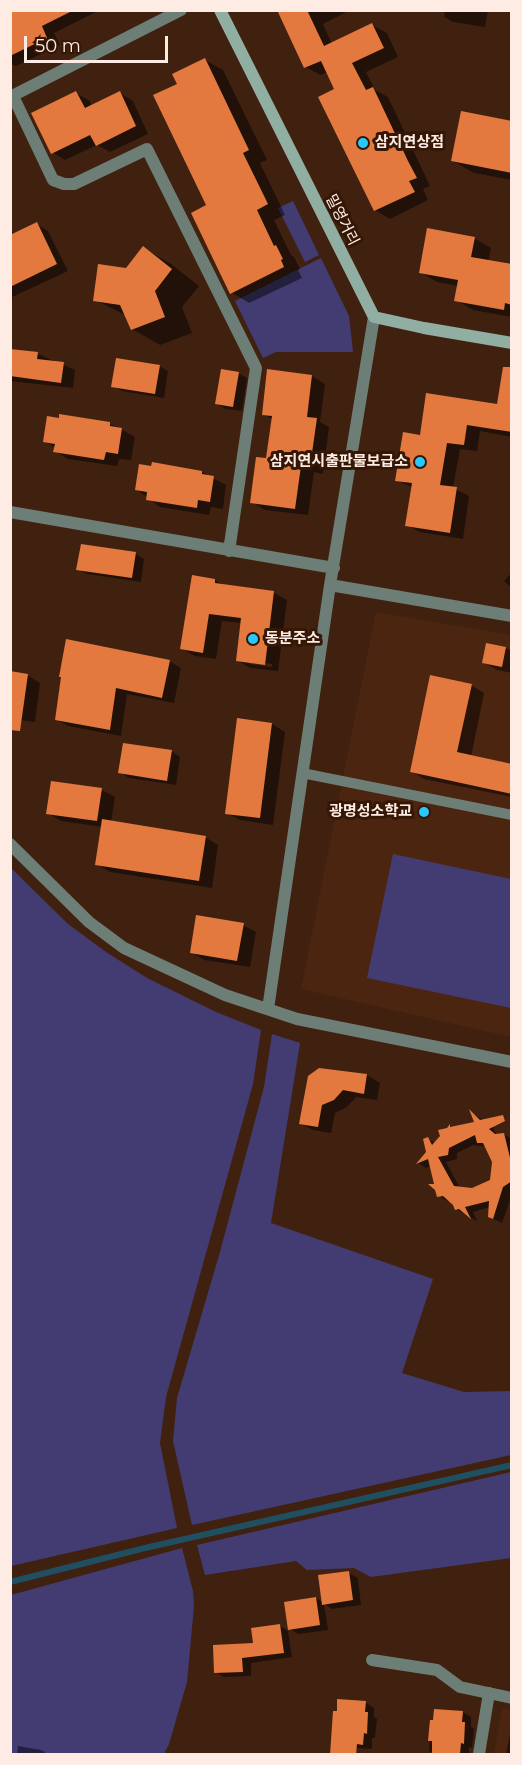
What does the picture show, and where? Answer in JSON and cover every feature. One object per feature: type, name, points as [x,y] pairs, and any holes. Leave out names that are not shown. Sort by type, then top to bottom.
[{"type":"main road","name":"밀영거리","points":[[220,10],[374,317]]},
{"type":"main road","points":[[374,317],[512,343]]},
{"type":"street","points":[[181,10],[12,96],[53,180],[64,184],[74,184],[147,149],[256,368],[229,551]]},
{"type":"street","points":[[268,1009],[330,585],[374,317]]},
{"type":"street","points":[[10,512],[334,568]]},
{"type":"street","points":[[330,585],[512,616]]},
{"type":"street","points":[[10,844],[89,922],[124,948],[225,995],[297,1019],[512,1062]]},
{"type":"street","points":[[372,1660],[437,1670],[460,1687],[512,1698]]},
{"type":"street","points":[[479,1755],[489,1693]]},
{"type":"lane","points":[[303,773],[512,815]]},
{"type":"shaded area","points":[[293,201],[319,255],[305,262],[278,208]]},
{"type":"shaded area","points":[[321,258],[349,316],[353,352],[276,352],[263,358],[235,301]]},
{"type":"shaded area","name":"광명성소학교","points":[[376,612],[511,635],[511,1037],[301,989]]},
{"type":"shaded area","points":[[393,854],[511,879],[511,1008],[367,978]]},
{"type":"shaded area","points":[[11,868],[68,924],[106,952],[147,978],[216,1012],[261,1030],[253,1084],[166,1397],[160,1443],[177,1528],[11,1566]]},
{"type":"shaded area","points":[[272,1034],[300,1043],[271,1223],[433,1279],[402,1373],[464,1392],[511,1391],[511,1455],[192,1525],[173,1441],[177,1398],[220,1252],[264,1087]]},
{"type":"shaded area","points":[[511,1472],[511,1558],[371,1577],[354,1568],[307,1570],[296,1561],[205,1575],[197,1545]]},
{"type":"shaded area","points":[[182,1548],[193,1591],[194,1606],[187,1682],[164,1754],[11,1754],[11,1595]]},
{"type":"shaded area","points":[[502,1708],[511,1710],[511,1754],[494,1754]]},
{"type":"building","points":[[10,10],[74,10],[42,26],[47,38],[10,56]]},
{"type":"building","points":[[277,10],[307,10],[324,46],[372,23],[384,48],[352,63],[366,90],[373,87],[417,178],[409,181],[415,192],[374,211],[318,97],[334,89],[321,61],[304,68]]},
{"type":"building","points":[[205,58],[249,150],[243,153],[268,204],[257,210],[274,246],[276,245],[283,259],[281,260],[284,267],[230,294],[191,213],[206,205],[153,95],[177,84],[172,74]]},
{"type":"building","points":[[76,91],[85,108],[120,91],[136,126],[96,146],[90,135],[51,154],[31,113]]},
{"type":"building","points":[[461,111],[512,121],[512,173],[451,161]]},
{"type":"building","points":[[37,222],[57,264],[10,287],[10,235]]},
{"type":"building","points":[[427,228],[475,237],[471,257],[512,264],[512,305],[505,303],[504,310],[454,301],[458,280],[419,273]]},
{"type":"building","points":[[143,246],[172,269],[155,291],[165,317],[131,330],[120,305],[93,301],[98,264],[126,268]]},
{"type":"building","points":[[10,349],[38,352],[37,359],[64,362],[61,383],[10,376]]},
{"type":"building","points":[[116,358],[160,365],[155,394],[111,387]]},
{"type":"building","points":[[503,367],[512,367],[512,432],[467,425],[464,445],[447,443],[440,485],[457,487],[450,533],[405,526],[412,483],[395,481],[403,432],[420,435],[426,393],[497,404]]},
{"type":"building","points":[[221,369],[239,372],[233,407],[215,404]]},
{"type":"building","points":[[267,369],[312,375],[307,417],[317,418],[310,467],[301,466],[295,509],[250,503],[256,457],[266,458],[272,416],[262,415]]},
{"type":"building","points":[[59,414],[110,422],[110,426],[122,428],[118,454],[106,452],[104,460],[53,452],[55,444],[43,442],[47,416],[59,418]]},
{"type":"building","points":[[152,462],[202,471],[202,474],[214,476],[210,502],[198,500],[197,508],[146,500],[147,492],[135,490],[139,464],[151,466]]},
{"type":"building","points":[[81,544],[136,552],[132,578],[76,570]]},
{"type":"building","points":[[192,575],[215,579],[215,583],[274,591],[265,665],[236,661],[241,618],[209,614],[203,653],[180,649]]},
{"type":"building","points":[[66,639],[170,660],[162,698],[116,688],[110,730],[55,720],[61,677],[59,677]]},
{"type":"building","points":[[486,643],[506,647],[502,667],[482,663]]},
{"type":"building","points":[[10,671],[28,674],[20,731],[10,730]]},
{"type":"building","points":[[430,675],[472,684],[457,752],[512,764],[512,794],[410,772]]},
{"type":"building","points":[[237,718],[272,723],[260,818],[225,814]]},
{"type":"building","points":[[123,743],[172,750],[167,781],[118,773]]},
{"type":"building","points":[[51,781],[102,788],[97,821],[46,814]]},
{"type":"building","points":[[102,819],[206,836],[199,881],[95,865]]},
{"type":"building","points":[[196,915],[244,923],[237,961],[190,953]]},
{"type":"building","points":[[319,1068],[367,1074],[364,1094],[343,1090],[334,1100],[322,1105],[318,1127],[299,1124],[308,1076]]},
{"type":"building","points":[[469,1109],[480,1120],[503,1115],[505,1121],[489,1129],[495,1134],[504,1133],[512,1166],[512,1181],[503,1187],[493,1219],[488,1217],[489,1201],[465,1207],[471,1219],[459,1209],[455,1210],[443,1196],[437,1197],[435,1190],[428,1184],[434,1184],[428,1159],[416,1164],[426,1152],[423,1139],[428,1137],[432,1145],[440,1136],[438,1130],[447,1128],[450,1124],[450,1127],[474,1122]],"holes":[[[475,1135],[477,1143],[483,1143],[492,1162],[490,1180],[472,1188],[454,1186],[438,1157],[448,1155],[449,1148]]]},
{"type":"building","points":[[349,1571],[353,1600],[322,1605],[318,1575]]},
{"type":"building","points":[[316,1597],[320,1625],[288,1630],[284,1602]]},
{"type":"building","points":[[280,1624],[284,1653],[242,1658],[243,1672],[214,1673],[213,1645],[253,1643],[251,1628]]},
{"type":"building","points":[[337,1699],[366,1701],[367,1734],[364,1733],[363,1745],[357,1744],[356,1755],[330,1755],[333,1711],[337,1711]]},
{"type":"building","points":[[434,1709],[463,1711],[464,1744],[461,1743],[460,1754],[432,1753],[432,1741],[428,1741],[430,1720],[433,1720]]},
{"type":"waterway","points":[[10,1582],[145,1548],[512,1465]]},
{"type":"place","name":"삼지연상점","points":[[363,143]]},
{"type":"place","name":"삼지연시출판물보급소","points":[[420,462]]},
{"type":"place","name":"동분주소","points":[[253,639]]},
{"type":"place","name":"광명성소학교","points":[[424,812]]}]
